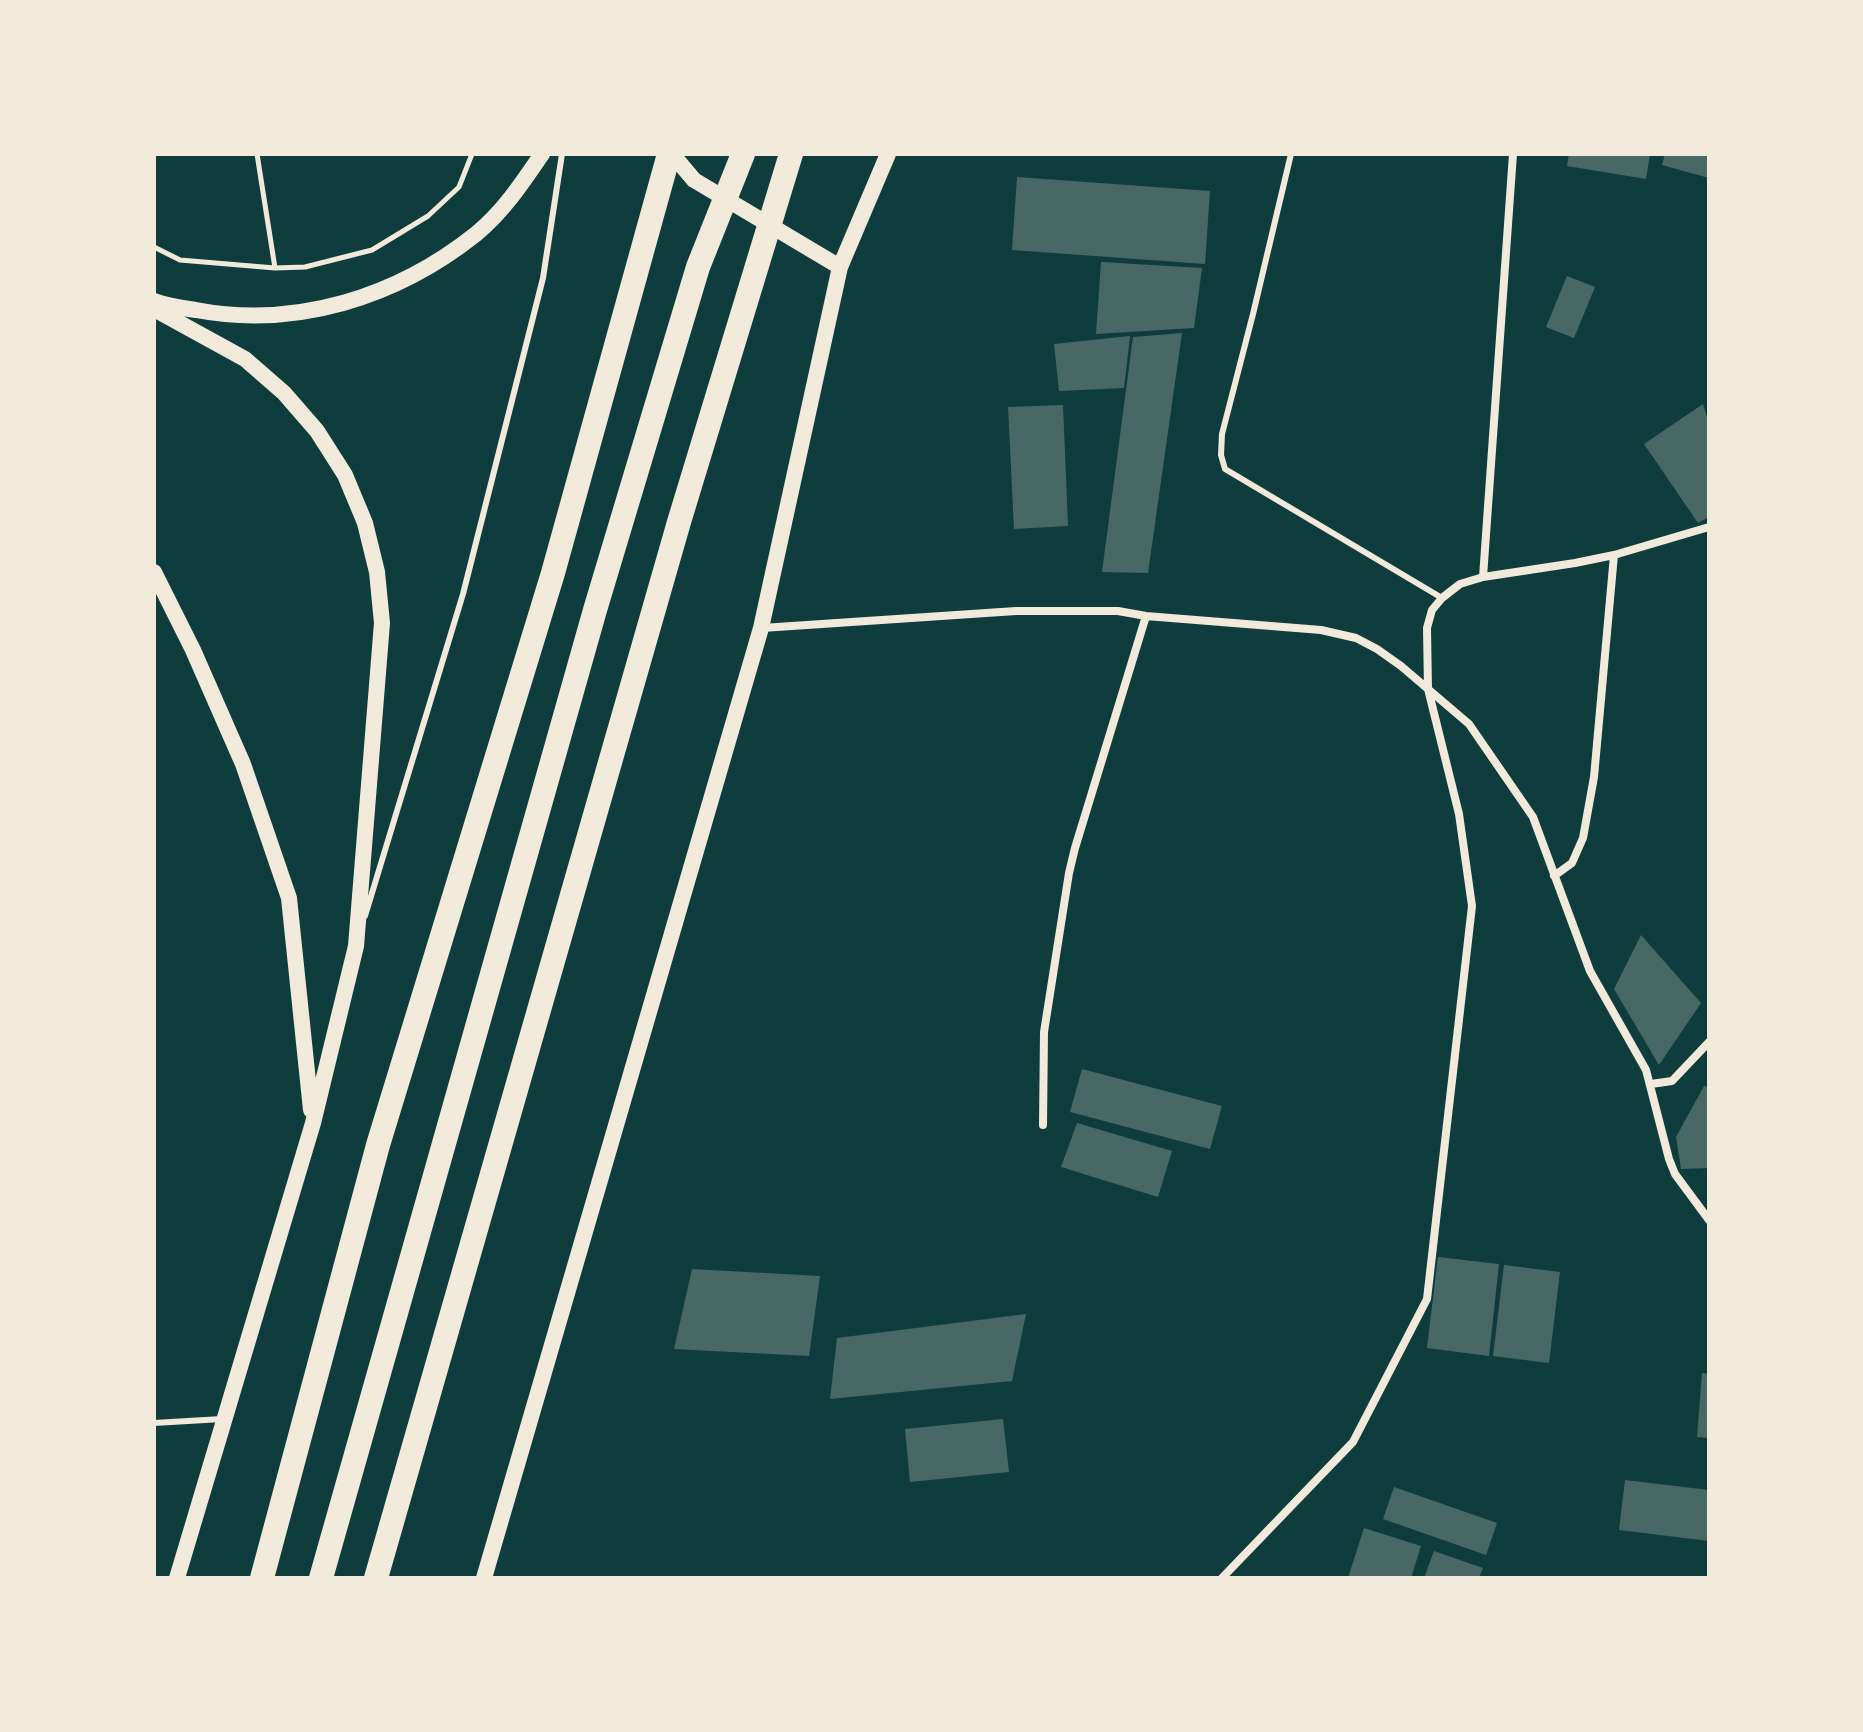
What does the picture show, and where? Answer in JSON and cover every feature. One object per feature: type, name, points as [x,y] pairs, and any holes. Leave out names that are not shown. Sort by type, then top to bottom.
[{"type":"highway","points":[[262,1578],[378,1145],[553,573],[670,154]]},
{"type":"highway","points":[[321,1578],[603,580],[698,267],[743,154]]},
{"type":"highway","points":[[376,1578],[679,522],[791,154]]},
{"type":"main road","points":[[154,301],[217,314],[273,316],[329,308],[382,291],[432,265],[478,232],[517,192],[542,154]]},
{"type":"main road","points":[[670,154],[694,180],[840,267]]},
{"type":"main road","points":[[484,1578],[761,628],[840,267],[888,154]]},
{"type":"main road","points":[[154,309],[245,359],[284,393],[317,431],[345,475],[365,523],[377,572],[382,623],[356,946],[313,1123],[177,1578]]},
{"type":"main road","points":[[154,572],[193,650],[243,764],[289,898],[313,1123]]},
{"type":"street","points":[[1483,577],[1513,154]]},
{"type":"street","points":[[1222,1578],[1353,1442],[1427,1299],[1472,906],[1459,814],[1428,689],[1427,628],[1432,610],[1460,584],[1483,577],[1614,555],[1709,527]]},
{"type":"street","points":[[1554,876],[1572,863],[1583,838],[1594,777],[1614,555]]},
{"type":"street","points":[[761,628],[1016,611],[1118,611],[1321,630],[1356,638],[1377,649],[1469,724],[1533,817],[1590,971],[1641,1059],[1651,1084],[1675,1174],[1709,1220]]},
{"type":"street","points":[[1043,1125],[1044,1032],[1069,873],[1146,616]]},
{"type":"street","points":[[1651,1084],[1672,1081],[1709,1042]]},
{"type":"lane","points":[[356,946],[463,594],[543,278],[562,154]]},
{"type":"lane","points":[[1291,154],[1222,434],[1221,455],[1225,469],[1442,598]]},
{"type":"lane","points":[[154,1423],[225,1419]]},
{"type":"path","points":[[257,154],[275,268]]},
{"type":"path","points":[[154,247],[180,260],[275,268],[305,267],[372,250],[428,216],[459,187],[472,154]]},
{"type":"building","points":[[1569,154],[1650,154],[1646,179],[1567,166]]},
{"type":"building","points":[[1665,154],[1709,154],[1709,178],[1662,165]]},
{"type":"building","points":[[1017,177],[1210,191],[1205,264],[1012,250]]},
{"type":"building","points":[[1101,262],[1202,268],[1194,328],[1096,334]]},
{"type":"building","points":[[1567,276],[1595,287],[1574,338],[1546,327]]},
{"type":"building","points":[[1182,333],[1148,573],[1102,572],[1133,337]]},
{"type":"building","points":[[1130,336],[1124,388],[1059,391],[1054,344]]},
{"type":"building","points":[[1703,404],[1709,424],[1709,517],[1698,523],[1644,444]]},
{"type":"building","points":[[1063,405],[1068,526],[1014,529],[1008,407]]},
{"type":"building","points":[[1641,935],[1701,1003],[1659,1065],[1614,989]]},
{"type":"building","points":[[1082,1069],[1222,1106],[1210,1149],[1070,1112]]},
{"type":"building","points":[[1704,1086],[1709,1087],[1709,1168],[1681,1169],[1676,1137]]},
{"type":"building","points":[[1077,1123],[1172,1151],[1158,1197],[1061,1167]]},
{"type":"building","points":[[1438,1257],[1499,1264],[1489,1356],[1427,1348]]},
{"type":"building","points":[[1504,1265],[1560,1272],[1549,1363],[1493,1356]]},
{"type":"building","points":[[692,1269],[820,1276],[809,1356],[674,1349]]},
{"type":"building","points":[[1026,1314],[1012,1381],[830,1399],[837,1338]]},
{"type":"building","points":[[1702,1373],[1709,1374],[1709,1438],[1697,1437]]},
{"type":"building","points":[[1003,1419],[1009,1472],[910,1482],[905,1429]]},
{"type":"building","points":[[1625,1480],[1709,1490],[1709,1541],[1619,1530]]},
{"type":"building","points":[[1394,1487],[1497,1523],[1486,1555],[1383,1519]]},
{"type":"building","points":[[1364,1528],[1421,1546],[1411,1578],[1348,1578]]},
{"type":"building","points":[[1434,1551],[1483,1568],[1479,1578],[1424,1578]]}]
